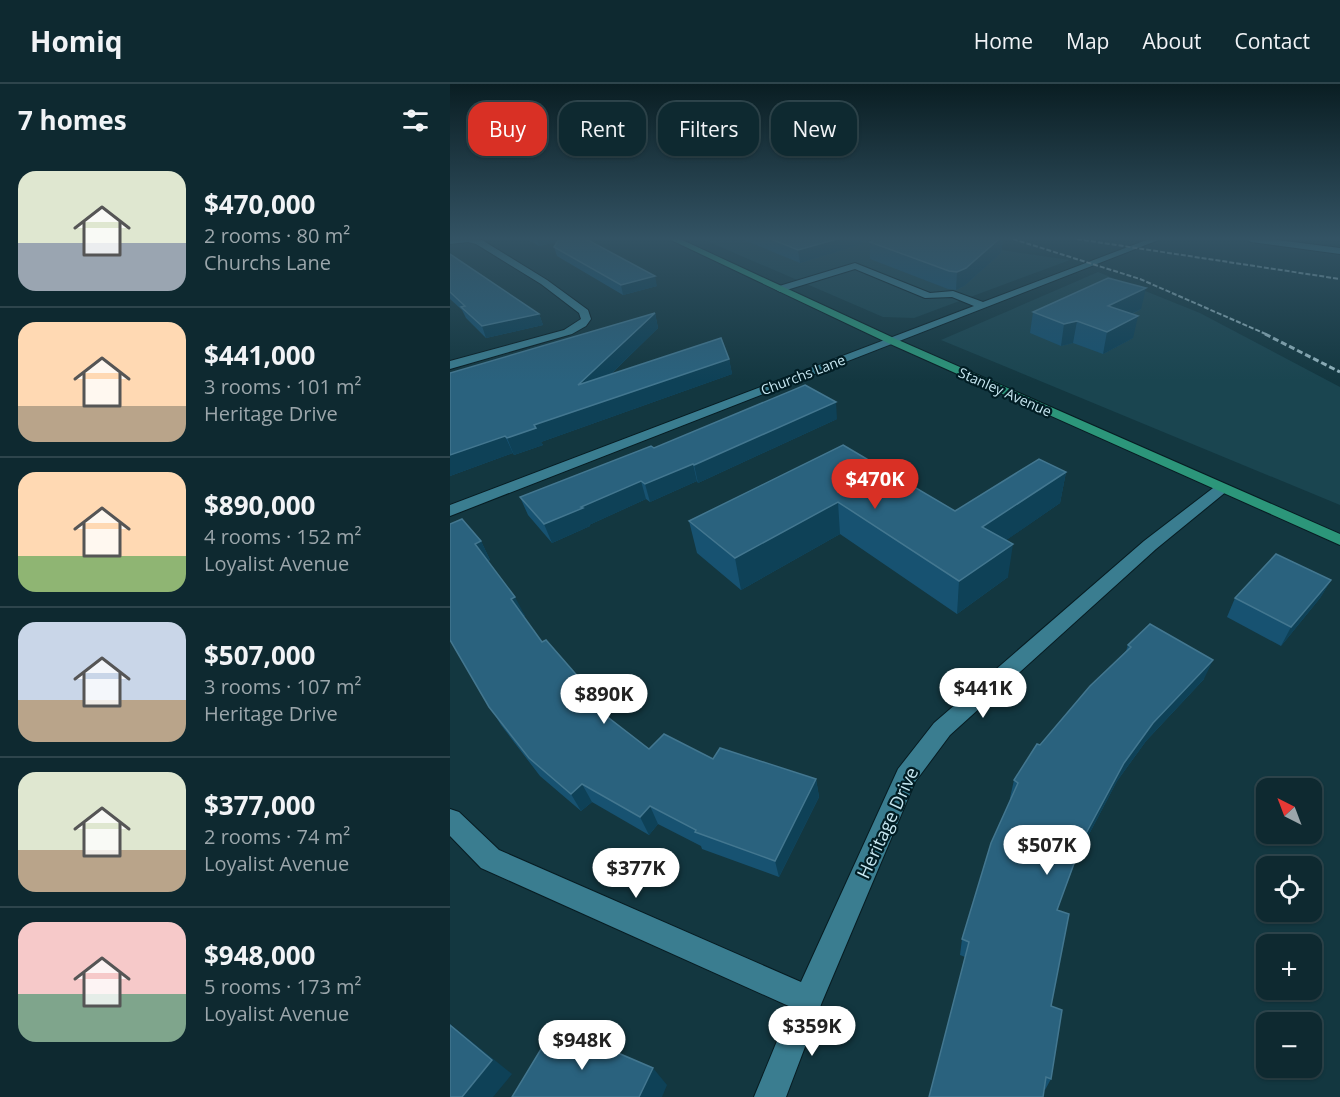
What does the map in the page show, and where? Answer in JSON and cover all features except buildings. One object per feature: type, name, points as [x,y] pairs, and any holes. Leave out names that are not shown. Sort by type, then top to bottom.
[{"type":"main road","name":"Stanley Avenue","points":[[774,286],[1340,540]]},
{"type":"street","points":[[450,365],[568,332],[582,324],[586,319],[584,312],[550,286]]},
{"type":"street","points":[[780,289],[789,286]]},
{"type":"street","points":[[905,286],[929,296],[953,294],[983,306]]},
{"type":"street","name":"Churchs Lane","points":[[450,511],[1034,286]]},
{"type":"street","name":"Heritage Drive","points":[[770,1097],[808,1000],[906,776],[942,729],[1150,545],[1222,488]]},
{"type":"street","points":[[450,820],[490,859],[808,1000]]},
{"type":"shaded area","points":[[812,286],[999,286],[914,318],[883,317]]},
{"type":"shaded area","points":[[1065,286],[1134,286],[1200,313],[1340,387],[1340,505],[941,340]]},
{"type":"railway","points":[[1157,286],[1268,335]]},
{"type":"railway","points":[[1265,334],[1340,372]]}]
